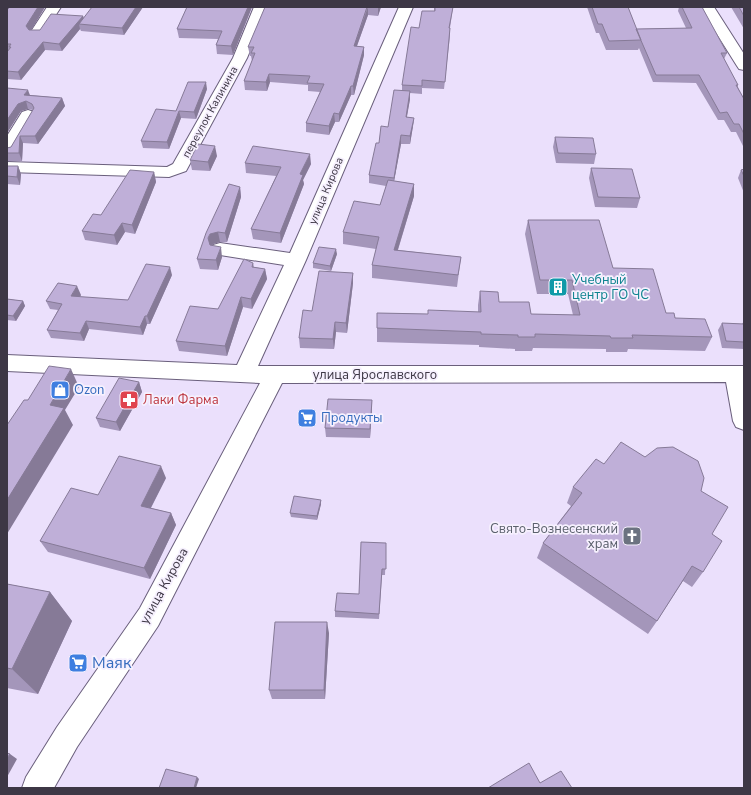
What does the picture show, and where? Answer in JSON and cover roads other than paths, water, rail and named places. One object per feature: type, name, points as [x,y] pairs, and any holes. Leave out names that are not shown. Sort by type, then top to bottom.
[{"type":"street","points":[[38,33],[54,7]]},
{"type":"street","name":"переулок Калинина","points":[[7,167],[169,172],[180,168],[240,58],[261,7]]},
{"type":"street","name":"улица Кирова","points":[[244,374],[296,260],[406,7]]},
{"type":"street","points":[[707,7],[744,66]]},
{"type":"street","points":[[7,150],[28,115]]},
{"type":"street","points":[[220,249],[296,260]]},
{"type":"street","name":"улица Ярославского","points":[[7,363],[275,375],[739,374]]},
{"type":"street","points":[[739,374],[744,421]]},
{"type":"street","name":"улица Кирова","points":[[37,788],[67,737],[149,617],[275,375]]},
{"type":"place","name":"Учебный центр ГО ЧС","points":[[558,287]]},
{"type":"place","name":"Ozon","points":[[60,390]]},
{"type":"place","name":"Лаки Фарма","points":[[129,400]]},
{"type":"place","name":"Продукты","points":[[307,418]]},
{"type":"place","name":"Свято-Вознесенский храм","points":[[632,536]]},
{"type":"place","name":"Маяк","points":[[78,663]]}]
